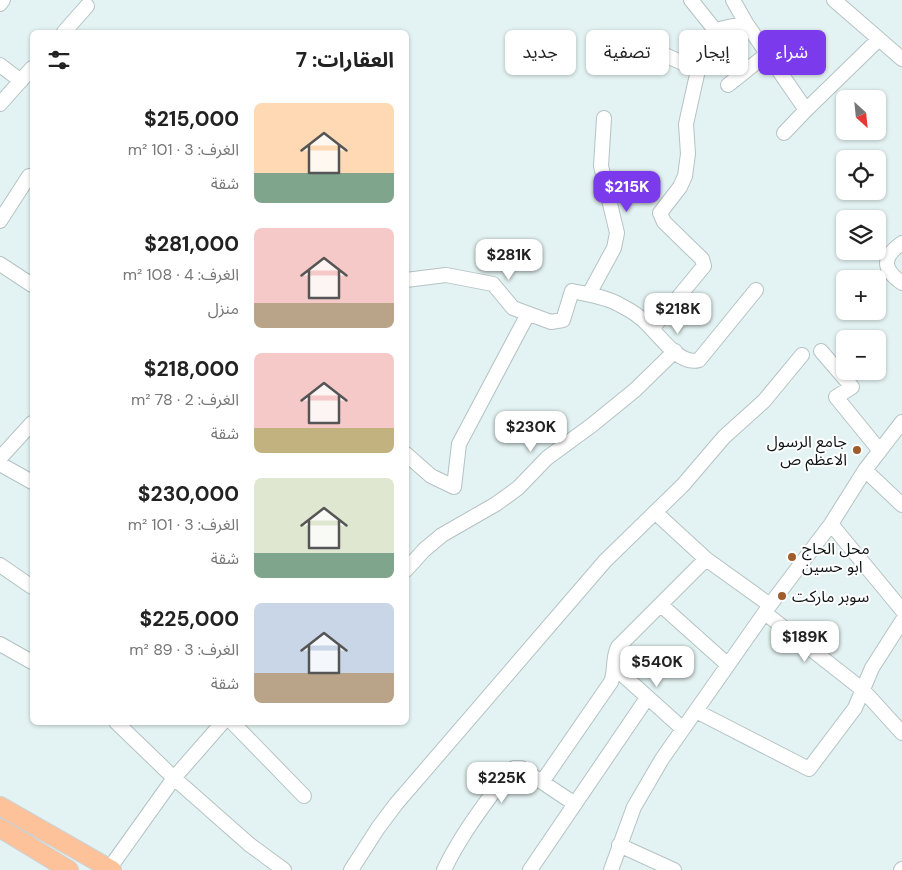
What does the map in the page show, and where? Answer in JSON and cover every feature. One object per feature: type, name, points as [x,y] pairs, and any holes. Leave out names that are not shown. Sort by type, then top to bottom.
[{"type":"main road","points":[[0,806],[110,869]]},
{"type":"main road","points":[[0,828],[69,870]]},
{"type":"street","points":[[0,4],[3,0]]},
{"type":"street","points":[[691,0],[715,30],[746,23]]},
{"type":"street","points":[[733,0],[758,41]]},
{"type":"street","points":[[834,0],[902,59]]},
{"type":"street","points":[[66,30],[87,6]]},
{"type":"street","points":[[784,133],[879,39]]},
{"type":"street","points":[[728,85],[758,61]]},
{"type":"street","points":[[0,65],[20,81]]},
{"type":"street","points":[[0,104],[30,70]]},
{"type":"street","points":[[652,329],[704,266],[702,260],[664,222],[660,213],[680,187],[685,176],[688,154],[686,124],[697,75]]},
{"type":"street","points":[[782,75],[806,110]]},
{"type":"street","points":[[589,294],[614,248],[617,233],[601,166],[604,118]]},
{"type":"street","points":[[0,221],[30,178]]},
{"type":"street","points":[[902,243],[891,251],[887,262],[890,274],[902,283]]},
{"type":"street","points":[[0,264],[30,284]]},
{"type":"street","points":[[409,280],[446,275],[493,284],[513,308],[551,322],[563,320],[572,291],[589,294],[617,303],[645,322],[674,352],[692,362],[699,360],[756,290]]},
{"type":"street","points":[[409,457],[430,476],[454,487],[460,444],[528,314]]},
{"type":"street","points":[[821,351],[852,387],[836,397],[880,450]]},
{"type":"street","points":[[409,567],[424,550],[442,535],[496,504],[518,488],[547,458],[635,390],[674,352]]},
{"type":"street","points":[[351,870],[386,816],[605,561],[693,474],[724,437],[764,401],[802,355]]},
{"type":"street","points":[[611,870],[627,824],[643,791],[662,759],[768,609],[831,524],[865,470],[902,422]]},
{"type":"street","points":[[0,458],[30,425]]},
{"type":"street","points":[[0,464],[30,481]]},
{"type":"street","points":[[865,470],[902,505]]},
{"type":"street","points":[[655,512],[706,559],[863,690],[902,733]]},
{"type":"street","points":[[831,524],[902,610]]},
{"type":"street","points":[[542,782],[608,687],[613,677],[614,656],[618,646],[662,605],[706,559]]},
{"type":"street","points":[[0,564],[30,586]]},
{"type":"street","points":[[662,605],[728,665]]},
{"type":"street","points":[[696,711],[809,769],[855,708],[872,668],[902,621]]},
{"type":"street","points":[[0,644],[30,661]]},
{"type":"street","points":[[614,667],[683,729]]},
{"type":"street","points":[[530,870],[648,698]]},
{"type":"street","points":[[119,725],[174,778],[250,844],[284,870]]},
{"type":"street","points":[[110,869],[174,778],[220,725]]},
{"type":"street","points":[[235,725],[304,796]]},
{"type":"street","points":[[444,870],[461,837],[514,768],[521,768],[575,804]]},
{"type":"street","points":[[619,845],[674,870]]},
{"type":"place","name":"جامع الرسول الاعظم ص","points":[[857,450]]},
{"type":"place","name":"محل الحاج ابو حسين","points":[[792,557]]},
{"type":"place","name":"سوبر ماركت","points":[[782,596]]}]
